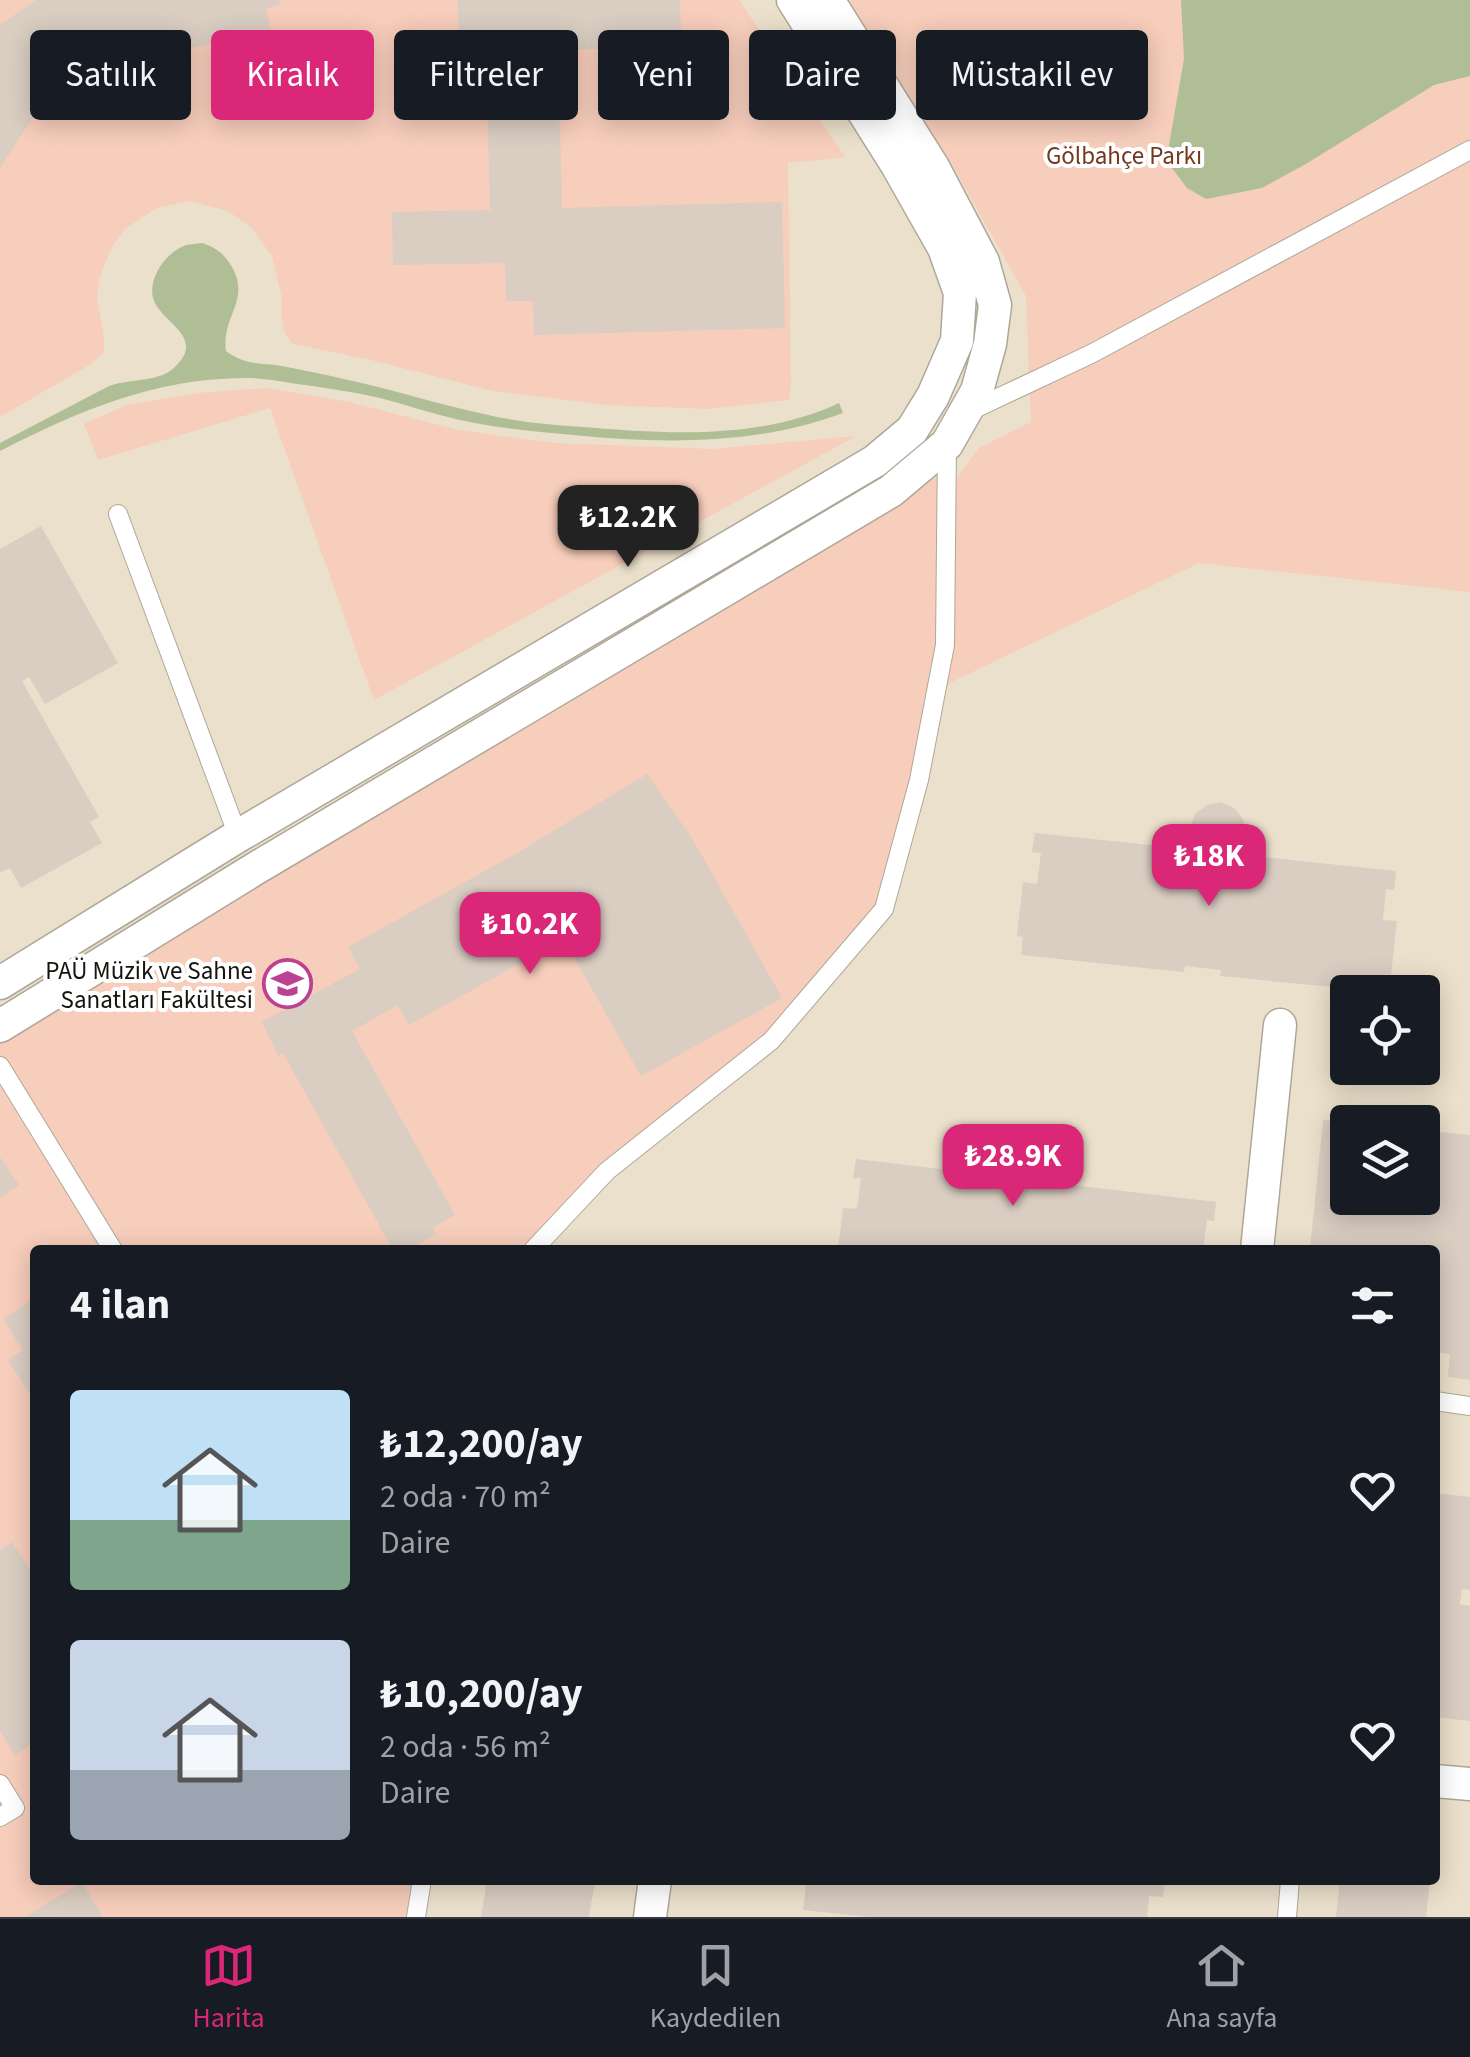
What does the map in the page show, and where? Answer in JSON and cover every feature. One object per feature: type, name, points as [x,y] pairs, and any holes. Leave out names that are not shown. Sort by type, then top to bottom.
[{"type":"street","points":[[0,983],[238,836],[858,472],[912,430],[933,396],[957,340],[960,294],[944,248],[897,165],[793,0]]},
{"type":"street","points":[[0,1026],[253,870],[892,491],[947,444],[977,392],[990,344],[995,305],[983,262],[933,167],[828,0]]},
{"type":"street","points":[[238,836],[253,870]]},
{"type":"street","points":[[1258,1245],[1280,1025]]},
{"type":"street","points":[[1440,1781],[1470,1784]]},
{"type":"street","points":[[650,1917],[654,1885]]},
{"type":"lane","points":[[964,414],[1091,354],[1470,150]]},
{"type":"lane","points":[[539,1245],[607,1171],[771,1041],[884,909],[919,780],[945,645],[947,444]]},
{"type":"lane","points":[[118,514],[238,836]]},
{"type":"lane","points":[[0,1066],[109,1245]]},
{"type":"lane","points":[[1440,1403],[1470,1406]]},
{"type":"lane","points":[[0,1784],[14,1808],[0,1817]]},
{"type":"lane","points":[[416,1917],[421,1885]]},
{"type":"lane","points":[[1287,1917],[1290,1885]]},
{"type":"shaded area","points":[[0,0],[1470,0],[1470,1917],[0,1917]]},
{"type":"shaded area","points":[[1181,0],[1470,0],[1470,76],[1434,85],[1262,188],[1206,199],[1187,188],[1172,168],[1169,145],[1184,59]]},
{"type":"shaded area","points":[[202,243],[223,255],[237,279],[237,299],[226,351],[244,361],[336,377],[496,417],[558,425],[713,432],[778,423],[839,403],[843,413],[810,424],[744,436],[676,440],[607,438],[488,425],[358,393],[273,380],[212,379],[149,391],[88,410],[0,451],[0,443],[109,386],[154,378],[176,366],[184,356],[184,338],[154,301],[153,284],[171,254],[186,245]]},
{"type":"green space","points":[[0,0],[739,0],[759,30],[749,30],[749,120],[820,120],[845,157],[788,163],[789,400],[708,409],[607,405],[493,391],[293,344],[285,334],[272,256],[251,227],[228,211],[190,201],[156,208],[124,230],[111,249],[97,298],[104,353],[0,417]]},
{"type":"green space","name":"Gölbahçe Parkı","points":[[846,0],[1470,0],[1470,592],[1199,563],[937,689],[890,888],[771,1041],[607,1171],[538,1245],[30,1245],[30,1885],[420,1885],[415,1917],[0,1917],[0,1026],[253,870],[951,470],[941,641],[957,478],[979,448],[1031,422],[1026,296],[923,120],[1148,120],[1148,30],[916,30],[916,109],[896,78],[896,30],[865,30]]},
{"type":"green space","points":[[267,388],[349,402],[458,430],[556,443],[712,449],[856,436],[374,700],[270,408],[98,460],[84,424],[126,405],[198,393]]},
{"type":"building","points":[[36,0],[279,0],[280,5],[266,8],[271,30],[211,30],[211,44],[191,48],[191,30],[30,30],[31,120],[0,168],[0,25]]},
{"type":"building","points":[[458,0],[680,0],[681,30],[598,30],[598,49],[578,50],[578,30],[459,30]]},
{"type":"building","points":[[488,120],[560,120],[562,208],[782,202],[785,328],[534,335],[533,301],[506,301],[505,263],[393,265],[392,212],[490,210]]},
{"type":"building","points":[[41,526],[118,663],[45,704],[29,677],[22,681],[99,817],[90,822],[102,843],[21,888],[10,868],[0,872],[0,549]]},
{"type":"building","points":[[647,774],[692,838],[782,998],[641,1076],[564,939],[409,1025],[398,1005],[352,1031],[455,1215],[433,1227],[436,1234],[417,1245],[390,1245],[283,1053],[278,1056],[262,1022],[360,969],[348,947],[517,853]]},
{"type":"building","points":[[1221,802],[1234,808],[1243,819],[1243,855],[1396,871],[1394,890],[1386,889],[1383,920],[1397,921],[1391,975],[1330,975],[1330,987],[1220,976],[1221,970],[1185,966],[1184,972],[1021,955],[1023,937],[1017,936],[1023,882],[1037,884],[1041,853],[1032,852],[1035,833],[1187,849],[1195,814],[1207,805]]},
{"type":"building","points":[[1323,1120],[1330,1121],[1330,1215],[1440,1215],[1440,1132],[1470,1135],[1470,1380],[1448,1377],[1450,1354],[1440,1353],[1440,1245],[1310,1245]]},
{"type":"building","points":[[1035,1131],[1056,1136],[1065,1148],[1064,1184],[1216,1202],[1214,1221],[1207,1220],[1204,1245],[839,1245],[843,1208],[857,1209],[861,1178],[853,1178],[856,1159],[1008,1177],[1011,1155],[1021,1137]]},
{"type":"building","points":[[0,1157],[19,1185],[0,1198]]},
{"type":"building","points":[[30,1301],[30,1394],[8,1360],[23,1350],[3,1319]]},
{"type":"building","points":[[1440,1494],[1470,1497],[1470,1590],[1462,1589],[1460,1604],[1470,1606],[1470,1721],[1440,1718]]},
{"type":"building","points":[[12,1542],[30,1569],[30,1745],[15,1755],[0,1731],[0,1550]]},
{"type":"building","points":[[77,1885],[84,1885],[103,1917],[25,1917]]},
{"type":"building","points":[[486,1885],[594,1885],[589,1917],[481,1917]]},
{"type":"building","points":[[806,1885],[1164,1885],[1163,1897],[1149,1896],[1147,1917],[869,1917],[803,1910]]},
{"type":"building","points":[[1339,1885],[1429,1885],[1426,1917],[1336,1917]]},
{"type":"place","name":"PAÜ Müzik ve Sahne Sanatları Fakültesi","points":[[288,984]]}]
